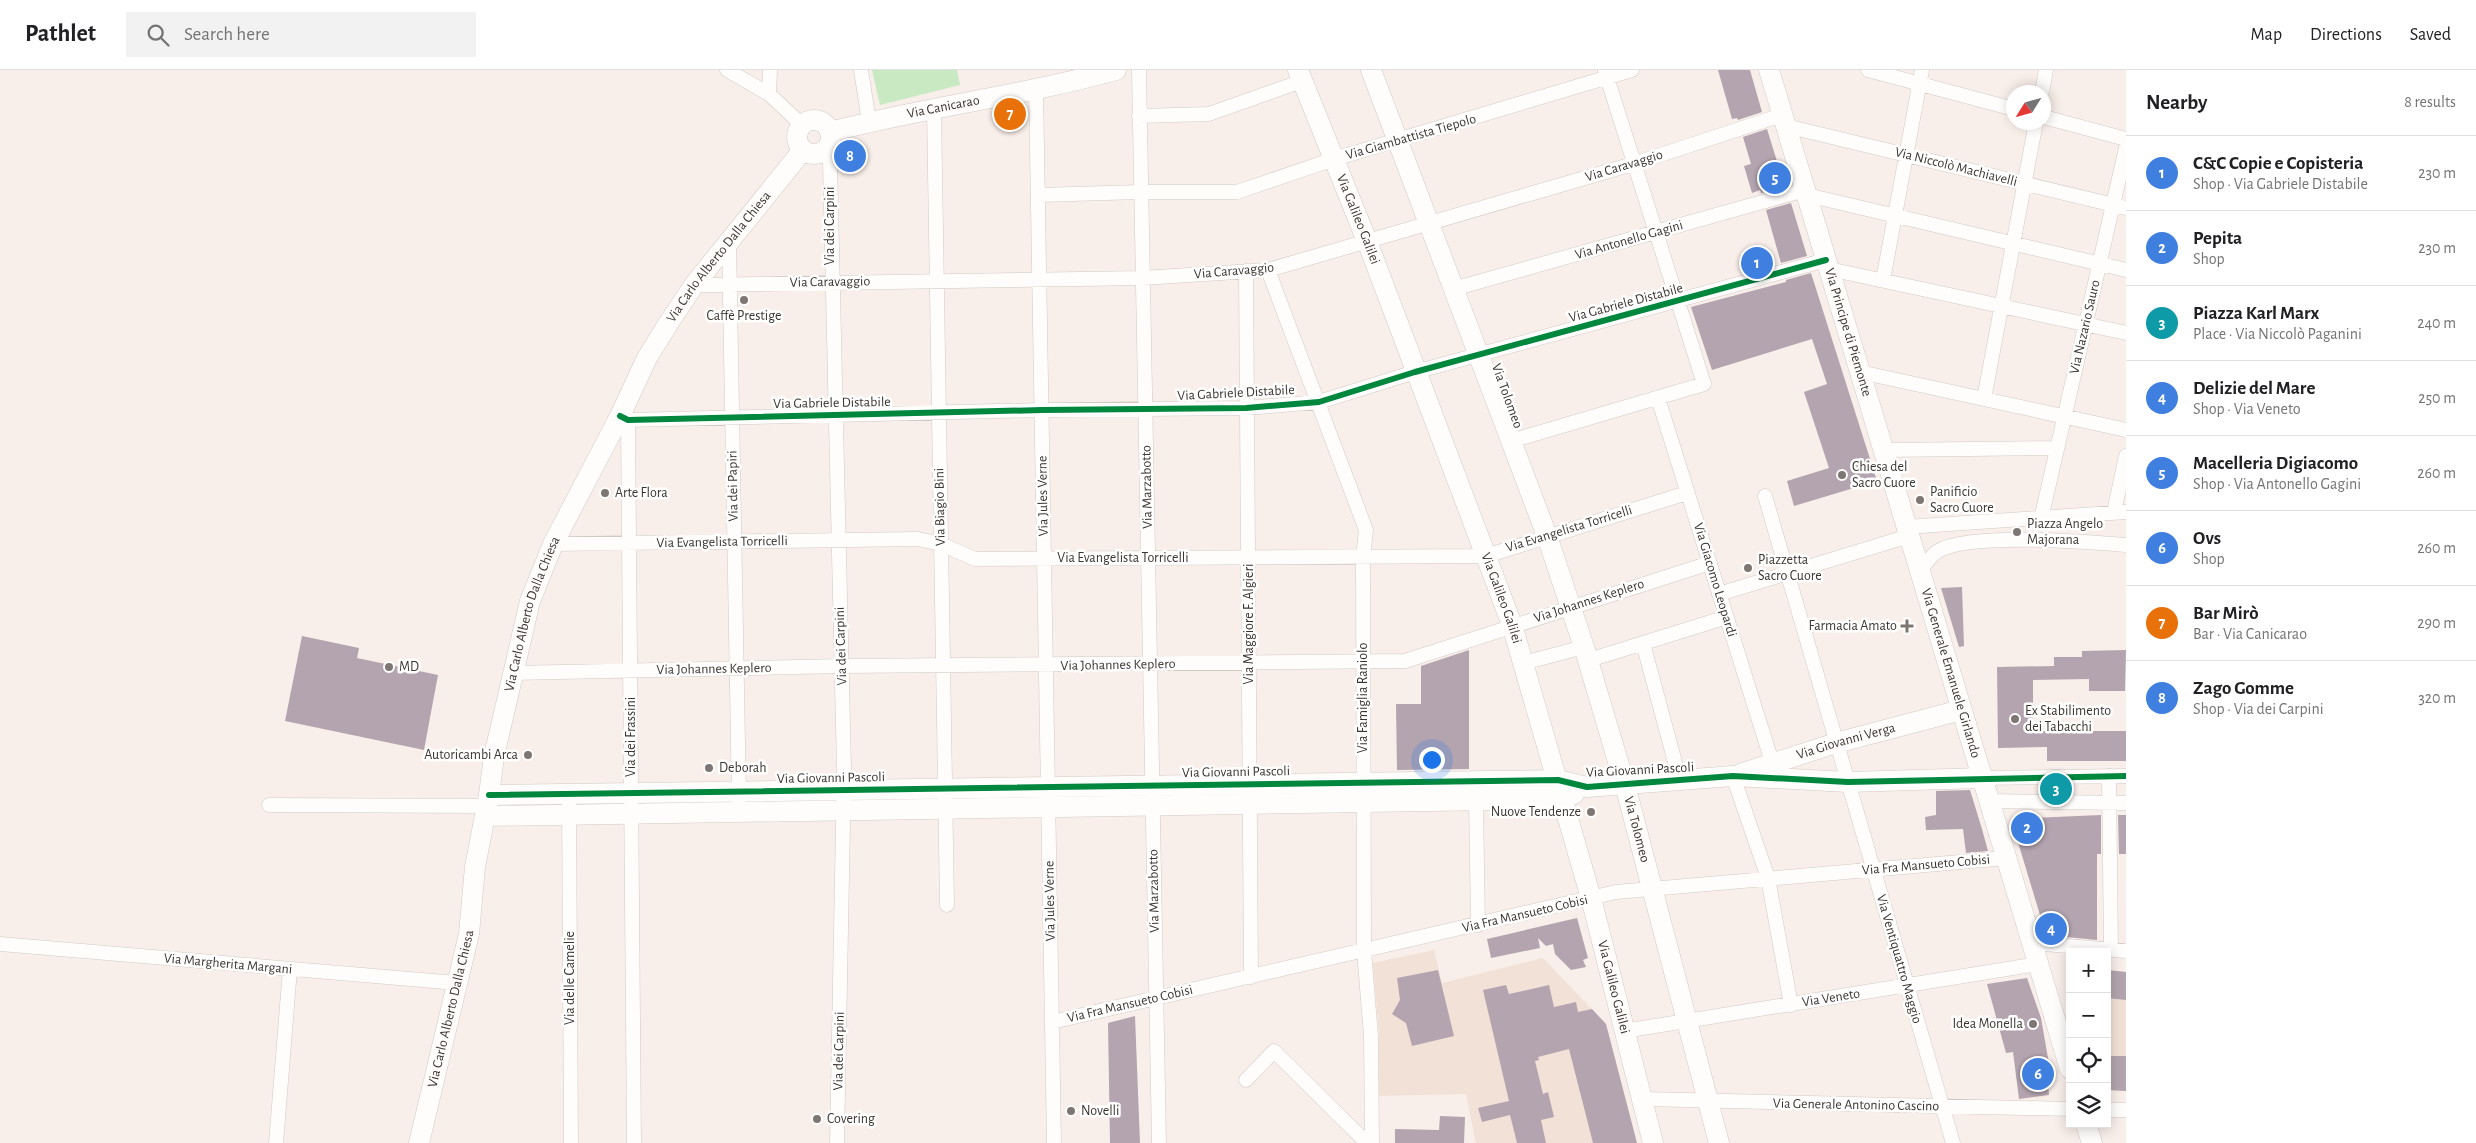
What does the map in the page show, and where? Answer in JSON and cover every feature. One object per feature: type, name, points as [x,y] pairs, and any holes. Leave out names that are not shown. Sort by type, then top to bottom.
[{"type":"street","points":[[727,70],[769,94],[801,124]]},
{"type":"street","points":[[769,94],[770,70]]},
{"type":"street","points":[[861,70],[869,122]]},
{"type":"street","name":"Via Canicarao","points":[[827,141],[869,122],[1036,89],[1116,70]]},
{"type":"street","name":"Via Marzabotto","points":[[1138,70],[1159,1143]]},
{"type":"street","name":"Via Tolomeo","points":[[1371,70],[1547,536],[1586,653],[1625,785],[1719,1143]]},
{"type":"street","name":"Via Giambattista Tiepolo","points":[[1038,195],[1237,192],[1334,159],[1398,141],[1606,74],[1632,70]]},
{"type":"street","name":"Via Principe di Piemonte","points":[[1769,70],[1908,532]]},
{"type":"street","points":[[1868,70],[1921,77],[2006,106]]},
{"type":"street","points":[[2043,85],[2046,70]]},
{"type":"street","points":[[1510,441],[1704,384],[1606,74]]},
{"type":"street","points":[[1139,116],[1209,114],[1300,75]]},
{"type":"street","name":"Via Galileo Galilei","points":[[1300,75],[1367,241],[1512,625],[1591,898],[1653,1143]]},
{"type":"street","points":[[1883,280],[1921,77]]},
{"type":"street","name":"Via Jules Verne","points":[[1036,89],[1054,1143]]},
{"type":"street","name":"Via Biagio Bini","points":[[934,109],[947,905]]},
{"type":"street","points":[[814,119],[821,121],[827,141],[809,153],[803,150],[796,138],[801,124],[814,119]]},
{"type":"street","points":[[2051,119],[2126,139]]},
{"type":"street","name":"Via Niccolò Machiavelli","points":[[1784,120],[1906,155],[2119,207]]},
{"type":"street","name":"Via Caravaggio","points":[[694,286],[936,280],[1142,278],[1268,270],[1784,120]]},
{"type":"street","points":[[1984,399],[2035,130]]},
{"type":"street","name":"Via dei Carpini","points":[[827,141],[830,162],[831,283],[844,800],[837,1143]]},
{"type":"street","name":"Via Nazario Sauro","points":[[2043,512],[2099,264],[2119,207],[2126,148]]},
{"type":"street","name":"Via Carlo Alberto Dalla Chiesa","points":[[419,1143],[468,934],[475,867],[487,806],[494,756],[530,601],[553,544],[624,418],[647,358],[694,286],[803,150]]},
{"type":"street","points":[[1806,193],[1895,216],[2126,270]]},
{"type":"street","name":"Via Antonello Gagini","points":[[1453,289],[1655,232],[1806,193]]},
{"type":"street","name":"Via dei Papiri","points":[[729,241],[739,802]]},
{"type":"street","points":[[1827,264],[1883,280],[2126,333]]},
{"type":"street","name":"Via Gabriele Distabile","points":[[624,418],[1246,408],[1319,402],[1415,372],[1827,264]]},
{"type":"street","name":"Via Famiglia Raniolo","points":[[1268,270],[1366,530],[1363,557],[1364,951],[1371,1036],[1372,1143]]},
{"type":"street","name":"Via Maggiore F. Algieri","points":[[1246,272],[1251,977]]},
{"type":"street","points":[[1860,372],[2126,430]]},
{"type":"street","name":"Via Giacomo Leopardi","points":[[1658,398],[1772,762]]},
{"type":"street","name":"Via dei Frassini","points":[[624,418],[629,543],[634,1143]]},
{"type":"street","points":[[1883,450],[2057,448]]},
{"type":"street","points":[[1719,594],[1908,532],[2043,512],[2119,508],[2126,456]]},
{"type":"street","name":"Via Evangelista Torricelli","points":[[553,544],[918,539],[941,544],[975,559],[1486,556],[1687,492]]},
{"type":"street","name":"Via Ventiquattro Maggio","points":[[1765,496],[1953,1143]]},
{"type":"street","name":"Via Generale Emanuele Girlando","points":[[1908,532],[2066,1056]]},
{"type":"street","points":[[1920,571],[1937,551],[1973,541],[2075,542],[2126,545]]},
{"type":"street","name":"Via Johannes Keplero","points":[[512,674],[842,666],[1047,666],[1405,661],[1512,625],[1710,563]]},
{"type":"street","points":[[1523,663],[1643,643],[1727,617]]},
{"type":"street","points":[[1643,643],[1680,781]]},
{"type":"street","name":"Via Giovanni Verga","points":[[1733,776],[1836,743],[1961,710]]},
{"type":"street","points":[[1792,756],[1801,780]]},
{"type":"street","points":[[1733,776],[1768,878],[1791,1005]]},
{"type":"street","name":"Via Giovanni Pascoli","points":[[1363,793],[1476,801],[1587,787],[1733,776],[1848,782],[1982,778]]},
{"type":"street","points":[[2109,776],[2112,950]]},
{"type":"street","points":[[1982,778],[2126,776]]},
{"type":"street","name":"Via Giovanni Pascoli","points":[[487,806],[1561,790]]},
{"type":"street","points":[[1476,801],[1478,925]]},
{"type":"street","points":[[1989,801],[2109,809],[2126,803]]},
{"type":"street","name":"Via delle Camelie","points":[[569,804],[571,1143]]},
{"type":"street","points":[[269,805],[487,806]]},
{"type":"street","name":"Via Fra Mansueto Cobisi","points":[[1052,1022],[1616,892],[2006,858]]},
{"type":"street","points":[[2032,943],[2126,951]]},
{"type":"street","name":"Via Margherita Margani","points":[[0,944],[457,983]]},
{"type":"street","name":"Via Veneto","points":[[1624,1031],[2038,964]]},
{"type":"street","points":[[276,1143],[290,969]]},
{"type":"street","points":[[1246,1080],[1274,1051],[1367,1143]]},
{"type":"street","name":"Via Generale Antonino Cascino","points":[[1642,1099],[2066,1109]]},
{"type":"street","points":[[2111,1110],[2126,1110]]},
{"type":"street","points":[[2087,1128],[2092,1143]]},
{"type":"shaded area","points":[[1434,950],[1442,983],[1543,958],[1606,1024],[1637,1143],[1476,1143],[1466,1094],[1378,1096],[1379,1034],[1373,963]]},
{"type":"shaded area","points":[[2111,970],[2126,972],[2126,1091],[2111,1090]]},
{"type":"green space","points":[[872,70],[957,70],[960,85],[880,105]]},
{"type":"building","points":[[1718,70],[1750,70],[1762,112],[1738,120],[1737,118],[1732,119]]},
{"type":"building","points":[[1767,129],[1785,187],[1761,193],[1760,190],[1752,193],[1744,166],[1751,164],[1743,137]]},
{"type":"building","points":[[1791,203],[1807,256],[1781,263],[1766,210]]},
{"type":"building","points":[[1811,273],[1877,481],[1794,506],[1787,481],[1829,468],[1804,392],[1827,384],[1812,339],[1712,370],[1691,307],[1786,282],[1786,280]]},
{"type":"building","points":[[1962,587],[1964,646],[1959,647],[1941,588]]},
{"type":"building","points":[[302,636],[359,648],[357,658],[438,675],[424,750],[285,721]]},
{"type":"building","points":[[1469,650],[1469,769],[1397,770],[1396,704],[1421,704],[1421,666]]},
{"type":"building","name":"Ex Stabilimento dei Tabacchi","points":[[2126,650],[2125,691],[2089,691],[2089,679],[2033,680],[2033,731],[2126,731],[2126,761],[2047,761],[2047,747],[1998,748],[1997,667],[2054,666],[2054,657],[2082,657],[2082,651]]},
{"type":"building","points":[[1970,790],[1988,851],[1966,853],[1963,829],[1926,830],[1925,817],[1936,815],[1936,791]]},
{"type":"building","points":[[2101,815],[2101,854],[2097,854],[2097,940],[2046,935],[2011,819]]},
{"type":"building","points":[[2118,815],[2126,815],[2126,854],[2119,854]]},
{"type":"building","points":[[1577,918],[1588,958],[1583,960],[1586,967],[1571,970],[1555,954],[1553,944],[1546,946],[1538,938],[1540,948],[1491,958],[1487,939]]},
{"type":"building","points":[[1438,970],[1454,1036],[1412,1046],[1406,1023],[1392,1014],[1400,1000],[1397,978]]},
{"type":"building","points":[[2111,970],[2126,972],[2126,1000],[2111,998]]},
{"type":"building","points":[[2027,978],[2041,1018],[2052,1081],[2048,1082],[2049,1095],[2019,1099],[2013,1052],[2006,1053],[1987,984]]},
{"type":"building","points":[[1506,985],[1509,994],[1549,985],[1554,1007],[1576,1002],[1578,1012],[1592,1009],[1606,1024],[1637,1143],[1593,1143],[1569,1049],[1538,1057],[1539,1060],[1535,1061],[1543,1094],[1548,1092],[1554,1117],[1541,1120],[1546,1143],[1517,1143],[1510,1115],[1482,1122],[1478,1108],[1509,1101],[1483,990]]},
{"type":"building","points":[[1135,1016],[1140,1143],[1110,1143],[1108,1023]]},
{"type":"building","points":[[2111,1056],[2126,1056],[2126,1091],[2111,1090]]},
{"type":"building","points":[[1440,1116],[1465,1117],[1464,1143],[1395,1143],[1395,1129],[1439,1130]]},
{"type":"cycle path","points":[[620,416],[628,420],[1042,410],[1246,408],[1319,402],[1415,372],[1826,260]]},
{"type":"cycle path","points":[[489,795],[1558,780],[1587,787],[1733,776],[1848,782],[2126,776]]},
{"type":"place","name":"Bar Mirò","points":[[1010,114]]},
{"type":"place","name":"Zago Gomme","points":[[850,156]]},
{"type":"place","name":"Macelleria Digiacomo","points":[[1775,178]]},
{"type":"place","name":"C&C Copie e Copisteria","points":[[1757,263]]},
{"type":"place","name":"Caffè Prestige","points":[[744,300]]},
{"type":"place","name":"Chiesa del Sacro Cuore","points":[[1842,475]]},
{"type":"place","name":"Arte Flora","points":[[605,493]]},
{"type":"place","name":"Panificio Sacro Cuore","points":[[1920,500]]},
{"type":"place","name":"Piazza Angelo Majorana","points":[[2017,532]]},
{"type":"place","name":"Piazzetta Sacro Cuore","points":[[1748,568]]},
{"type":"place","name":"Farmacia Amato","points":[[1907,626]]},
{"type":"place","name":"MD","points":[[389,667]]},
{"type":"place","name":"Ex Stabilimento dei Tabacchi","points":[[2015,719]]},
{"type":"place","name":"Autoricambi Arca","points":[[528,755]]},
{"type":"place","name":"Deborah","points":[[709,768]]},
{"type":"place","name":"Piazza Karl Marx","points":[[2056,789]]},
{"type":"place","name":"Nuove Tendenze","points":[[1591,812]]},
{"type":"place","name":"Pepita","points":[[2027,828]]},
{"type":"place","name":"Delizie del Mare","points":[[2051,929]]},
{"type":"place","name":"Idea Monella","points":[[2033,1024]]},
{"type":"place","name":"Ovs","points":[[2038,1074]]},
{"type":"place","name":"Novelli","points":[[1071,1111]]},
{"type":"place","name":"Covering","points":[[817,1119]]}]
